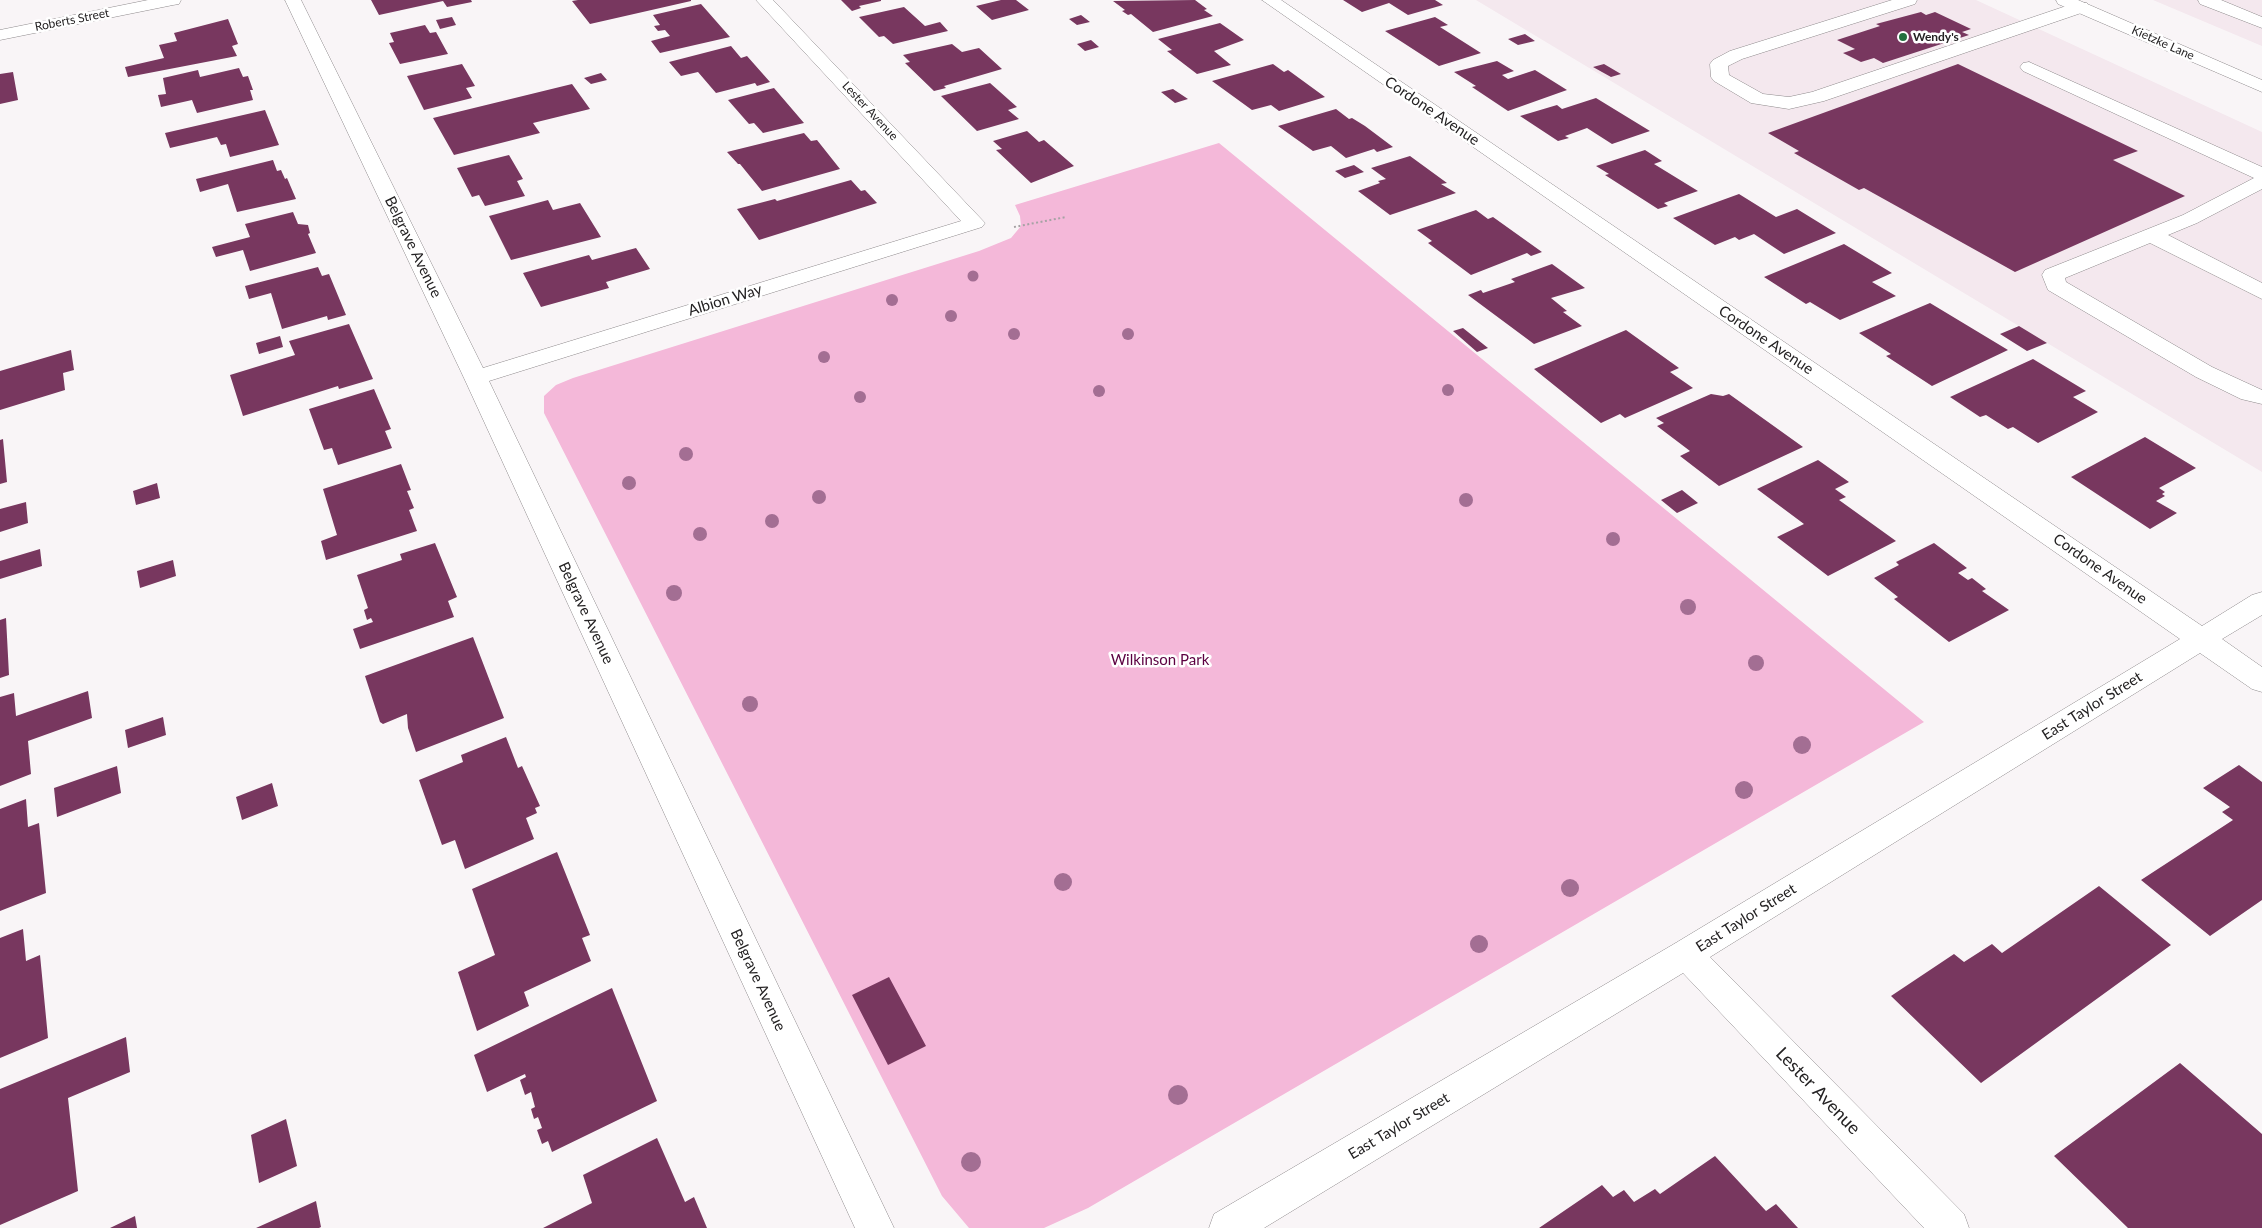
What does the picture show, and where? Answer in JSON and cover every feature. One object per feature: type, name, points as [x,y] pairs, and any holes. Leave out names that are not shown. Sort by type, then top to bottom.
[{"type":"street","name":"Roberts Street","points":[[0,35],[173,0]]},
{"type":"street","name":"Belgrave Avenue","points":[[293,0],[476,378],[875,1228]]},
{"type":"street","name":"Lester Avenue","points":[[764,0],[975,223]]},
{"type":"street","name":"Cordone Avenue","points":[[1270,0],[2262,680]]},
{"type":"street","points":[[1909,0],[1736,55],[1719,64],[1720,77],[1758,99],[1789,103],[1817,97],[2081,7]]},
{"type":"street","name":"Kietzke Lane","points":[[2064,0],[2262,86]]},
{"type":"street","points":[[2206,0],[2262,23]]},
{"type":"street","points":[[2029,67],[2262,174]]},
{"type":"street","points":[[2262,181],[2190,219],[2053,275],[2056,285],[2204,372],[2249,394],[2262,397]]},
{"type":"street","name":"Albion Way","points":[[476,378],[975,223]]},
{"type":"street","points":[[2151,235],[2262,292]]},
{"type":"street","name":"East Taylor Street","points":[[1228,1228],[1686,954],[2262,602]]},
{"type":"street","name":"Lester Avenue","points":[[1686,954],[1950,1228]]},
{"type":"path","points":[[1011,228],[1066,217]]},
{"type":"shaded area","points":[[1476,0],[1976,0],[2262,132],[2262,472]]},
{"type":"shaded area","points":[[2153,0],[2262,0],[2262,46]]},
{"type":"green space","name":"Wilkinson Park","points":[[1219,143],[1924,722],[1088,1208],[1044,1228],[969,1228],[942,1196],[544,413],[544,396],[556,385],[573,378],[979,251],[1011,238],[1021,226],[1020,216],[1015,205]]},
{"type":"building","points":[[371,0],[471,0],[472,2],[447,7],[443,1],[379,15]]},
{"type":"building","points":[[841,0],[881,1],[859,6],[861,8],[852,11]]},
{"type":"building","points":[[1001,0],[1016,0],[1029,10],[992,20],[976,6]]},
{"type":"building","points":[[1195,0],[1213,16],[1153,32],[1131,14],[1128,15],[1122,11],[1125,10],[1113,1]]},
{"type":"building","points":[[1343,0],[1435,0],[1443,5],[1408,15],[1389,3],[1362,12]]},
{"type":"building","points":[[572,1],[691,1],[590,24]]},
{"type":"building","points":[[701,4],[730,37],[660,53],[651,41],[670,36],[665,30],[658,31],[654,26],[660,25],[653,15]]},
{"type":"building","points":[[904,7],[925,26],[940,22],[948,31],[893,44],[884,36],[879,37],[859,17]]},
{"type":"building","name":"Wendy's","points":[[1921,12],[1926,15],[1935,12],[1971,29],[1962,32],[1969,35],[1883,63],[1874,58],[1861,62],[1843,53],[1855,49],[1837,40],[1880,26],[1876,24]]},
{"type":"building","points":[[1081,15],[1090,22],[1077,25],[1069,19]]},
{"type":"building","points":[[452,17],[456,25],[440,29],[436,20]]},
{"type":"building","points":[[1435,17],[1448,25],[1440,27],[1481,53],[1439,66],[1385,31]]},
{"type":"building","points":[[228,19],[238,44],[232,46],[237,56],[128,77],[125,67],[164,58],[159,45],[177,41],[174,33]]},
{"type":"building","points":[[1220,23],[1244,40],[1214,51],[1231,65],[1197,74],[1167,51],[1172,50],[1158,39]]},
{"type":"building","points":[[425,25],[430,33],[436,32],[448,54],[400,64],[389,43],[394,42],[390,33]]},
{"type":"building","points":[[1525,34],[1535,41],[1518,45],[1508,39]]},
{"type":"building","points":[[1091,40],[1099,47],[1085,51],[1077,44]]},
{"type":"building","points":[[952,44],[962,52],[979,48],[1002,69],[944,86],[946,88],[934,91],[905,63],[910,62],[903,55]]},
{"type":"building","points":[[731,46],[741,58],[747,56],[770,82],[757,86],[755,83],[716,93],[698,72],[681,76],[669,62]]},
{"type":"building","points":[[1497,61],[1514,71],[1502,75],[1508,79],[1535,70],[1567,90],[1508,111],[1472,87],[1476,86],[1454,72]]},
{"type":"building","points":[[462,64],[475,86],[466,88],[472,98],[424,110],[407,76]]},
{"type":"building","points":[[1273,64],[1284,72],[1288,70],[1325,97],[1279,111],[1271,105],[1252,110],[1212,81]]},
{"type":"building","points":[[1604,64],[1621,74],[1611,77],[1593,67]]},
{"type":"building","points":[[1958,64],[2138,151],[2113,160],[2185,196],[2015,272],[1864,188],[1859,190],[1794,153],[1799,151],[1768,133]]},
{"type":"building","points":[[239,68],[243,77],[248,76],[253,90],[250,90],[253,100],[197,113],[192,100],[161,107],[158,95],[166,94],[163,78],[198,70],[200,77]]},
{"type":"building","points":[[13,72],[18,100],[0,104],[0,74]]},
{"type":"building","points":[[601,73],[607,80],[591,84],[584,78]]},
{"type":"building","points":[[990,83],[1017,107],[1008,110],[1019,119],[977,131],[941,96]]},
{"type":"building","points":[[572,84],[590,109],[533,123],[540,133],[454,155],[433,118]]},
{"type":"building","points":[[774,88],[804,123],[763,133],[754,123],[749,124],[728,100]]},
{"type":"building","points":[[1173,89],[1188,99],[1175,103],[1161,92]]},
{"type":"building","points":[[1596,98],[1650,131],[1612,144],[1587,128],[1565,136],[1569,138],[1558,141],[1520,116],[1557,105],[1562,109]]},
{"type":"building","points":[[1336,109],[1349,119],[1352,118],[1365,126],[1393,147],[1377,152],[1374,149],[1346,158],[1331,146],[1313,151],[1278,126]]},
{"type":"building","points":[[265,110],[279,145],[230,157],[226,144],[221,145],[217,137],[170,148],[165,133]]},
{"type":"building","points":[[1027,131],[1039,142],[1044,140],[1074,166],[1031,183],[996,150],[1002,149],[993,141]]},
{"type":"building","points":[[804,133],[811,141],[817,140],[840,169],[762,191],[740,164],[727,152]]},
{"type":"building","points":[[1645,150],[1662,161],[1654,164],[1698,191],[1664,203],[1668,206],[1658,209],[1605,175],[1609,174],[1596,166]]},
{"type":"building","points":[[509,155],[523,179],[517,181],[525,196],[485,206],[479,195],[472,197],[457,168]]},
{"type":"building","points":[[1410,156],[1447,183],[1441,184],[1456,193],[1390,215],[1358,191],[1386,179],[1371,168]]},
{"type":"building","points":[[273,160],[277,171],[281,170],[285,179],[287,178],[296,199],[237,212],[228,184],[200,192],[196,179]]},
{"type":"building","points":[[1354,165],[1364,172],[1345,178],[1335,171]]},
{"type":"building","points":[[851,180],[861,191],[865,190],[877,203],[759,240],[737,209],[775,199],[777,201]]},
{"type":"building","points":[[1739,194],[1776,217],[1797,209],[1836,233],[1784,254],[1754,234],[1739,240],[1735,237],[1715,245],[1673,218]]},
{"type":"building","points":[[548,200],[553,210],[580,203],[601,237],[511,260],[489,216]]},
{"type":"building","points":[[1476,210],[1488,219],[1493,217],[1542,252],[1531,256],[1527,253],[1471,275],[1428,243],[1432,241],[1417,230]]},
{"type":"building","points":[[293,212],[298,224],[308,225],[310,233],[308,234],[316,253],[250,271],[243,250],[216,257],[212,247],[250,237],[245,224]]},
{"type":"building","points":[[1844,244],[1892,273],[1872,282],[1896,296],[1840,320],[1810,302],[1806,304],[1764,277]]},
{"type":"building","points":[[636,248],[650,269],[606,282],[609,288],[541,307],[523,273],[589,255],[592,260]]},
{"type":"building","points":[[1552,264],[1585,288],[1551,298],[1567,311],[1563,312],[1582,326],[1534,344],[1468,295],[1481,290],[1483,293],[1515,282],[1511,279]]},
{"type":"building","points":[[318,267],[322,276],[329,274],[346,315],[328,320],[327,316],[282,329],[271,293],[249,299],[245,286]]},
{"type":"building","points":[[1930,303],[2008,350],[1932,386],[1886,356],[1891,354],[1859,333]]},
{"type":"building","points":[[349,324],[373,379],[339,389],[338,386],[243,416],[230,375],[295,355],[289,341]]},
{"type":"building","points":[[2019,326],[2047,343],[2027,351],[2000,334]]},
{"type":"building","points":[[1463,328],[1488,348],[1477,352],[1453,331]]},
{"type":"building","points":[[1626,330],[1679,368],[1670,372],[1693,388],[1625,418],[1620,414],[1601,423],[1534,369]]},
{"type":"building","points":[[280,336],[283,347],[259,354],[256,343]]},
{"type":"building","points":[[71,350],[74,370],[63,373],[65,390],[0,410],[0,371]]},
{"type":"building","points":[[2033,359],[2086,391],[2073,397],[2098,412],[2038,443],[2013,427],[2008,429],[1986,415],[1980,417],[1950,397]]},
{"type":"building","points":[[374,389],[391,429],[385,431],[392,448],[338,465],[332,448],[324,450],[309,409]]},
{"type":"building","points":[[1711,394],[1723,396],[1729,394],[1803,447],[1719,486],[1680,456],[1690,451],[1657,426],[1664,423],[1656,418]]},
{"type":"building","points":[[2145,437],[2196,468],[2159,488],[2165,492],[2162,494],[2165,496],[2156,501],[2177,513],[2150,529],[2071,477]]},
{"type":"building","points":[[3,439],[7,482],[0,484],[0,440]]},
{"type":"building","points":[[1818,460],[1849,482],[1835,489],[1846,497],[1839,500],[1896,541],[1828,576],[1777,537],[1804,524],[1757,489]]},
{"type":"building","points":[[401,464],[411,490],[407,491],[414,508],[409,510],[417,531],[326,560],[321,541],[337,535],[323,489]]},
{"type":"building","points":[[157,483],[160,498],[136,505],[133,491]]},
{"type":"building","points":[[1682,490],[1698,503],[1677,513],[1661,500]]},
{"type":"building","points":[[26,502],[28,523],[0,532],[0,509]]},
{"type":"building","points":[[435,543],[457,597],[448,601],[454,617],[360,649],[353,629],[373,622],[371,618],[367,620],[364,610],[368,608],[357,575],[402,560],[400,554]]},
{"type":"building","points":[[1934,543],[1967,568],[1958,573],[1968,580],[1972,578],[1986,589],[1982,591],[2009,610],[1949,642],[1894,599],[1898,597],[1874,578],[1899,565],[1896,562]]},
{"type":"building","points":[[40,549],[42,566],[0,579],[0,561]]},
{"type":"building","points":[[173,560],[176,576],[140,588],[137,571]]},
{"type":"building","points":[[6,618],[9,675],[0,678],[0,620]]},
{"type":"building","points":[[473,637],[504,718],[416,752],[408,728],[407,714],[383,724],[380,722],[365,676]]},
{"type":"building","points":[[88,691],[92,718],[28,741],[31,774],[0,786],[0,697],[14,693],[16,716]]},
{"type":"building","points":[[163,717],[166,735],[128,748],[125,730]]},
{"type":"building","points":[[506,737],[518,768],[522,766],[540,806],[535,808],[537,813],[526,818],[534,839],[465,869],[455,840],[442,845],[419,780],[463,762],[461,755]]},
{"type":"building","points":[[2239,765],[2262,782],[2262,900],[2210,936],[2141,880],[2233,820],[2222,812],[2230,807],[2203,788]]},
{"type":"building","points":[[117,766],[121,793],[57,817],[54,788]]},
{"type":"building","points":[[272,783],[278,806],[242,820],[236,797]]},
{"type":"building","points":[[26,799],[28,827],[39,823],[46,893],[0,911],[0,809]]},
{"type":"building","points":[[557,852],[590,935],[582,938],[591,961],[524,992],[529,1006],[477,1031],[458,972],[495,955],[472,889]]},
{"type":"building","points":[[2099,886],[2171,945],[1981,1083],[1891,996],[1954,954],[1964,962],[1992,944],[2002,953]]},
{"type":"building","points":[[23,929],[26,961],[40,955],[48,1038],[0,1058],[0,938]]},
{"type":"building","points":[[889,977],[926,1046],[888,1065],[852,995]]},
{"type":"building","points":[[612,988],[657,1101],[552,1152],[548,1141],[542,1144],[537,1130],[542,1128],[538,1117],[534,1119],[531,1109],[535,1107],[531,1092],[525,1095],[520,1080],[526,1077],[525,1074],[487,1092],[474,1055]]},
{"type":"building","points":[[126,1037],[130,1072],[68,1098],[78,1191],[0,1225],[0,1089]]},
{"type":"building","points":[[2180,1063],[2262,1134],[2262,1228],[2128,1228],[2054,1156]]},
{"type":"building","points":[[286,1119],[297,1166],[259,1183],[251,1135]]},
{"type":"building","points":[[657,1138],[685,1202],[694,1197],[707,1228],[543,1228],[592,1203],[583,1175]]},
{"type":"building","points":[[1715,1156],[1766,1211],[1776,1204],[1798,1228],[1539,1228],[1602,1185],[1613,1197],[1624,1190],[1634,1202],[1655,1189],[1660,1194]]},
{"type":"building","points":[[316,1201],[321,1227],[319,1228],[256,1228]]},
{"type":"building","points":[[135,1216],[137,1228],[110,1228]]},
{"type":"place","name":"Wendy's","points":[[1903,37]]}]
